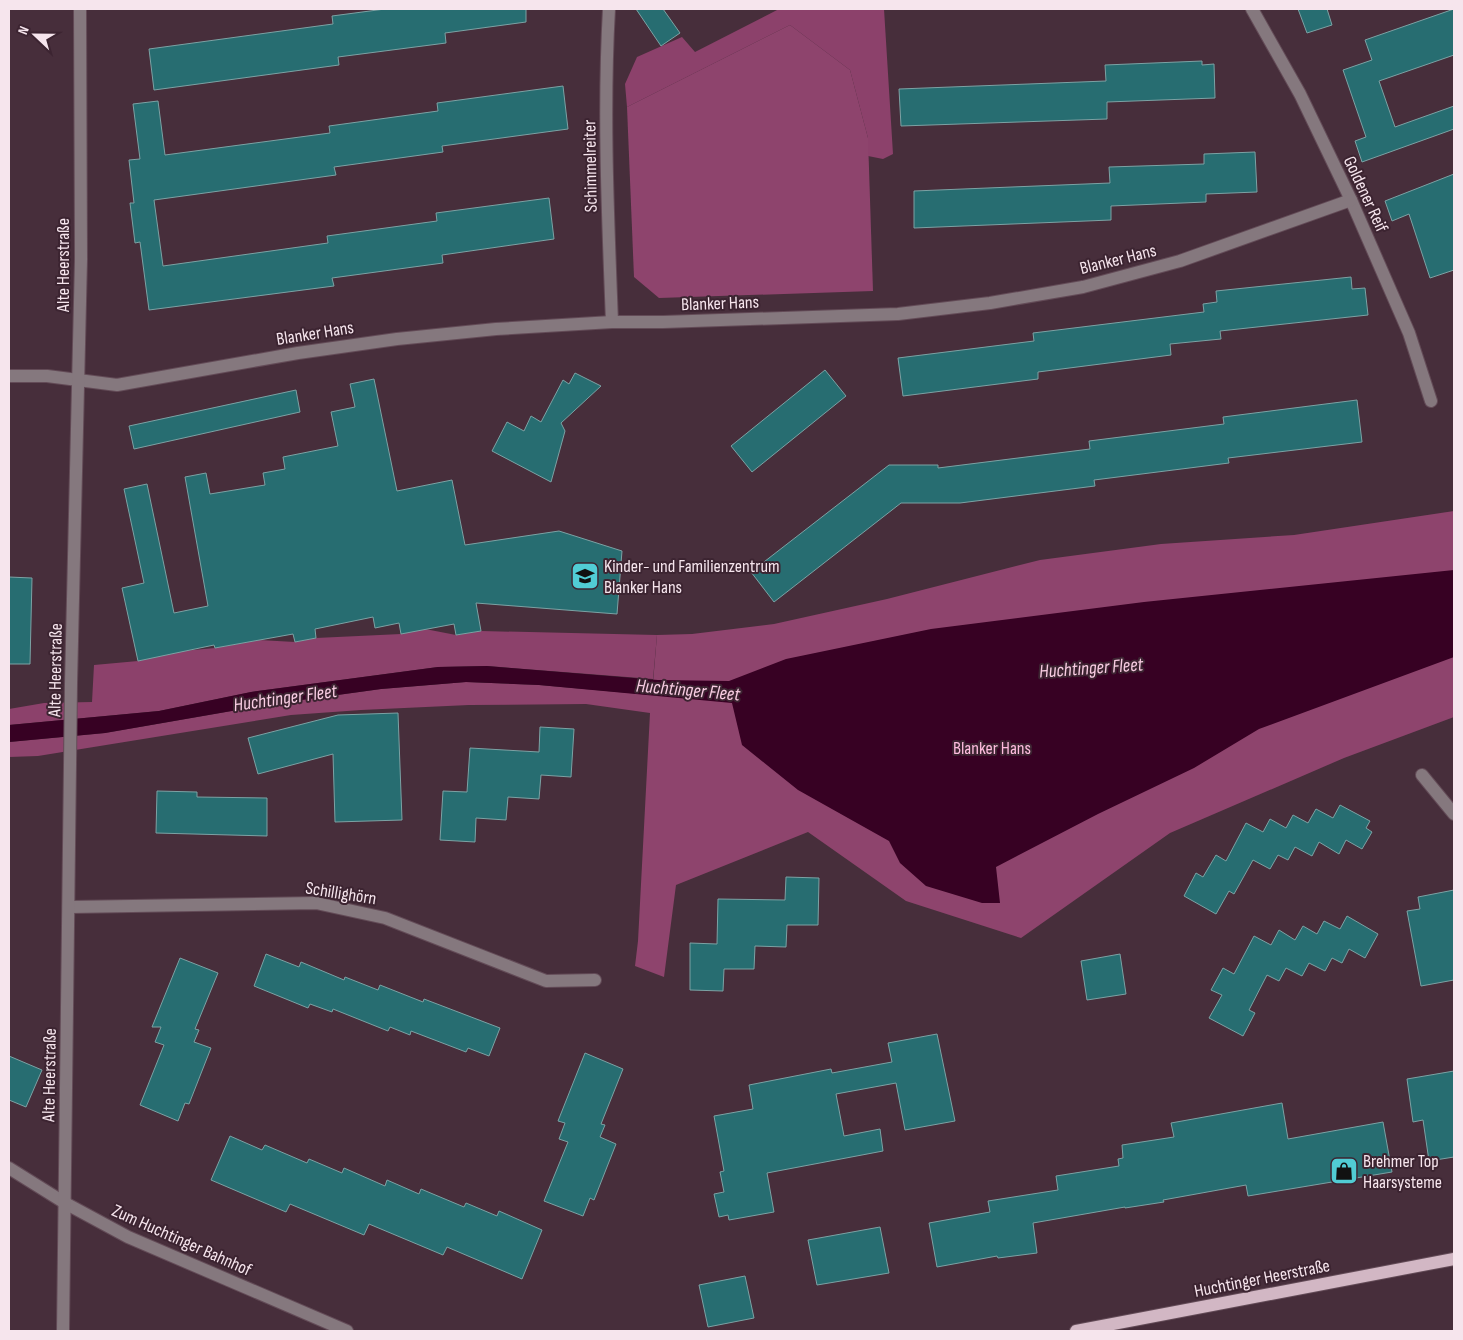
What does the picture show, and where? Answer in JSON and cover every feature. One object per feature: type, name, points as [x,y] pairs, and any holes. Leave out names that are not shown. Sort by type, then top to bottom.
[{"type":"main road","name":"Huchtinger Heerstraße","points":[[1076,1331],[1454,1259]]},
{"type":"street","name":"Alte Heerstraße","points":[[63,1331],[64,1203],[67,1149],[71,715],[81,259],[80,9]]},
{"type":"street","name":"Schimmelreiter","points":[[609,9],[606,53],[606,162],[612,322]]},
{"type":"street","name":"Goldener Reif","points":[[1252,9],[1300,94],[1351,200],[1408,333],[1431,401]]},
{"type":"street","name":"Blanker Hans","points":[[9,376],[47,376],[117,384],[298,353],[397,339],[612,322],[898,314],[990,303],[1083,287],[1180,261],[1351,200]]},
{"type":"street","points":[[1422,775],[1454,814]]},
{"type":"street","name":"Schillighörn","points":[[70,907],[316,903],[385,918],[546,981],[596,980]]},
{"type":"street","name":"Zum Huchtinger Bahnhof","points":[[9,1168],[64,1203],[128,1237],[347,1331]]},
{"type":"green space","points":[[790,25],[850,70],[868,138],[873,291],[659,298],[634,277],[627,107]]},
{"type":"green space","name":"Blanker Hans","points":[[1454,511],[1454,717],[1344,758],[1170,833],[1021,938],[906,901],[808,832],[676,885],[664,977],[635,966],[638,941],[650,713],[586,704],[469,705],[361,710],[291,715],[38,756],[9,757],[9,742],[105,733],[272,704],[381,689],[466,682],[539,685],[652,695],[657,635],[692,634],[774,624],[887,599],[1040,560],[1161,544],[1294,535]]},
{"type":"shaded area","points":[[779,9],[884,9],[893,154],[883,159],[868,156],[868,138],[850,70],[790,25],[627,107],[625,84],[637,57],[682,37],[695,52]]},
{"type":"shaded area","points":[[425,629],[456,635],[481,631],[657,635],[653,679],[487,666],[438,667],[251,692],[159,711],[9,725],[9,709],[44,703],[92,702],[94,665],[138,661],[182,651],[215,648],[259,640],[295,642],[316,638],[401,634]]},
{"type":"water","name":"Blanker Hans","points":[[1454,570],[1454,657],[1259,729],[1194,768],[1098,814],[996,867],[1000,903],[982,903],[926,886],[900,863],[889,841],[798,790],[742,745],[732,703],[539,685],[466,682],[381,689],[272,704],[105,733],[9,742],[9,725],[159,711],[251,692],[438,667],[487,666],[658,680],[729,681],[786,659],[931,629],[1144,602]]},
{"type":"building","points":[[385,9],[526,9],[526,22],[445,33],[446,43],[338,57],[339,65],[154,90],[149,49],[333,24],[332,16]]},
{"type":"building","points":[[636,9],[663,9],[680,33],[661,46]]},
{"type":"building","points":[[1298,9],[1327,9],[1332,25],[1307,33]]},
{"type":"building","points":[[1454,9],[1454,55],[1379,81],[1395,127],[1454,106],[1454,129],[1362,162],[1355,141],[1366,137],[1343,70],[1372,60],[1365,40]]},
{"type":"building","points":[[1202,61],[1202,65],[1214,64],[1215,98],[1107,102],[1107,119],[901,126],[899,89],[1106,81],[1105,65]]},
{"type":"building","points":[[563,86],[568,129],[442,146],[443,152],[334,167],[336,175],[154,200],[163,266],[328,243],[327,236],[437,221],[436,213],[549,198],[554,239],[442,255],[443,263],[332,278],[334,286],[149,310],[140,242],[135,243],[130,203],[134,203],[129,160],[140,159],[133,104],[158,101],[165,155],[330,133],[329,126],[438,111],[437,103]]},
{"type":"building","points":[[1255,152],[1257,192],[1206,194],[1206,202],[1111,206],[1111,220],[914,228],[914,191],[1110,183],[1109,167],[1204,164],[1204,154]]},
{"type":"building","points":[[1454,174],[1454,270],[1430,278],[1409,214],[1392,221],[1385,201]]},
{"type":"building","points":[[1351,277],[1352,289],[1365,288],[1368,315],[1220,331],[1221,339],[1170,344],[1171,355],[1038,372],[1038,379],[903,396],[898,358],[1034,341],[1033,333],[1204,312],[1203,304],[1217,302],[1216,291]]},
{"type":"building","points":[[825,370],[846,396],[752,472],[731,446]]},
{"type":"building","points":[[575,373],[601,386],[561,423],[565,431],[551,482],[492,451],[507,422],[524,431],[531,416],[541,422],[563,380],[569,384]]},
{"type":"building","points":[[374,379],[397,491],[452,480],[465,545],[559,531],[622,551],[617,614],[476,603],[481,631],[456,635],[454,624],[401,634],[399,623],[375,628],[373,617],[315,629],[316,638],[295,642],[293,634],[215,648],[214,645],[138,661],[122,588],[144,583],[124,489],[147,484],[174,613],[208,606],[185,477],[206,473],[210,494],[265,485],[263,473],[285,469],[283,457],[338,446],[331,412],[355,407],[350,384]]},
{"type":"building","points":[[296,390],[300,412],[134,449],[129,426]]},
{"type":"building","points":[[1357,400],[1362,442],[1228,458],[1229,463],[1094,480],[1095,486],[960,503],[901,503],[774,602],[751,572],[889,465],[938,465],[938,468],[1090,449],[1089,441],[1224,424],[1223,417]]},
{"type":"building","points":[[9,577],[32,578],[30,664],[9,664]]},
{"type":"building","points":[[398,713],[402,820],[335,822],[333,754],[258,774],[248,738],[338,715]]},
{"type":"building","points":[[540,727],[574,729],[571,777],[541,775],[539,799],[508,797],[506,820],[476,818],[475,842],[440,840],[443,791],[467,792],[470,748],[539,752]]},
{"type":"building","points":[[157,791],[197,792],[197,797],[267,798],[267,836],[156,833]]},
{"type":"building","points":[[1340,805],[1370,821],[1366,828],[1372,832],[1362,849],[1346,840],[1339,854],[1319,842],[1312,856],[1295,847],[1288,860],[1278,855],[1270,869],[1253,860],[1234,894],[1229,891],[1216,914],[1184,896],[1196,873],[1203,877],[1216,855],[1226,861],[1246,823],[1263,832],[1270,819],[1286,828],[1293,815],[1308,823],[1316,809],[1333,818]]},
{"type":"building","points":[[786,877],[819,878],[818,925],[787,925],[786,947],[755,946],[754,969],[724,969],[723,991],[690,990],[690,943],[717,944],[718,899],[785,900]]},
{"type":"building","points":[[1454,890],[1454,980],[1421,986],[1407,911],[1420,909],[1418,897]]},
{"type":"building","points":[[1347,916],[1378,934],[1365,958],[1349,949],[1342,963],[1332,958],[1325,971],[1309,963],[1302,976],[1286,968],[1279,981],[1267,975],[1249,1010],[1255,1013],[1243,1036],[1209,1018],[1222,995],[1211,990],[1223,968],[1234,974],[1254,936],[1271,945],[1279,930],[1295,940],[1303,926],[1317,934],[1324,921],[1340,929]]},
{"type":"building","points":[[266,954],[299,967],[301,962],[344,980],[345,977],[378,990],[380,985],[423,1002],[424,999],[500,1028],[489,1056],[468,1048],[466,1052],[411,1031],[410,1035],[390,1027],[388,1031],[333,1009],[332,1012],[310,1004],[308,1008],[254,986]]},
{"type":"building","points":[[1120,954],[1126,994],[1087,1000],[1081,961]]},
{"type":"building","points":[[180,958],[218,973],[195,1029],[199,1030],[194,1042],[211,1048],[189,1104],[185,1103],[178,1121],[140,1105],[164,1045],[155,1042],[161,1027],[152,1027]]},
{"type":"building","points":[[937,1034],[955,1121],[905,1130],[896,1083],[836,1094],[844,1136],[880,1129],[883,1151],[767,1173],[774,1212],[729,1220],[728,1215],[719,1217],[714,1194],[724,1192],[720,1172],[724,1171],[714,1116],[753,1109],[749,1085],[831,1069],[832,1073],[892,1062],[888,1043]]},
{"type":"building","points":[[585,1053],[623,1069],[601,1124],[605,1125],[600,1137],[616,1144],[594,1200],[590,1198],[583,1216],[544,1201],[568,1142],[559,1139],[565,1123],[558,1121]]},
{"type":"building","points":[[9,1056],[42,1070],[26,1107],[9,1100]]},
{"type":"building","points":[[1454,1071],[1454,1157],[1429,1161],[1423,1120],[1413,1122],[1407,1079]]},
{"type":"building","points":[[1282,1103],[1288,1139],[1383,1122],[1392,1172],[1248,1196],[1246,1185],[1163,1200],[1164,1202],[1033,1223],[1037,1253],[998,1258],[997,1256],[937,1267],[929,1223],[990,1212],[988,1201],[1058,1190],[1056,1176],[1119,1166],[1118,1159],[1123,1158],[1122,1145],[1174,1137],[1171,1123]]},
{"type":"building","points":[[230,1136],[262,1150],[265,1145],[307,1163],[309,1159],[342,1173],[344,1168],[385,1186],[387,1180],[419,1194],[421,1189],[464,1207],[466,1203],[497,1216],[499,1211],[542,1230],[522,1279],[447,1247],[443,1255],[369,1224],[364,1235],[290,1204],[286,1212],[211,1180]]},
{"type":"building","points":[[880,1227],[889,1273],[817,1285],[808,1240]]},
{"type":"building","points":[[745,1276],[754,1318],[708,1327],[699,1285]]},
{"type":"place","name":"Kinder- und Familienzentrum Blanker Hans","points":[[585,576]]},
{"type":"place","name":"Brehmer Top Haarsysteme","points":[[1344,1171]]},
{"type":"water label","name":"Huchtinger Fleet","points":[[1091,667]]},
{"type":"water label","name":"Huchtinger Fleet","points":[[688,689]]},
{"type":"water label","name":"Huchtinger Fleet","points":[[285,697]]}]
